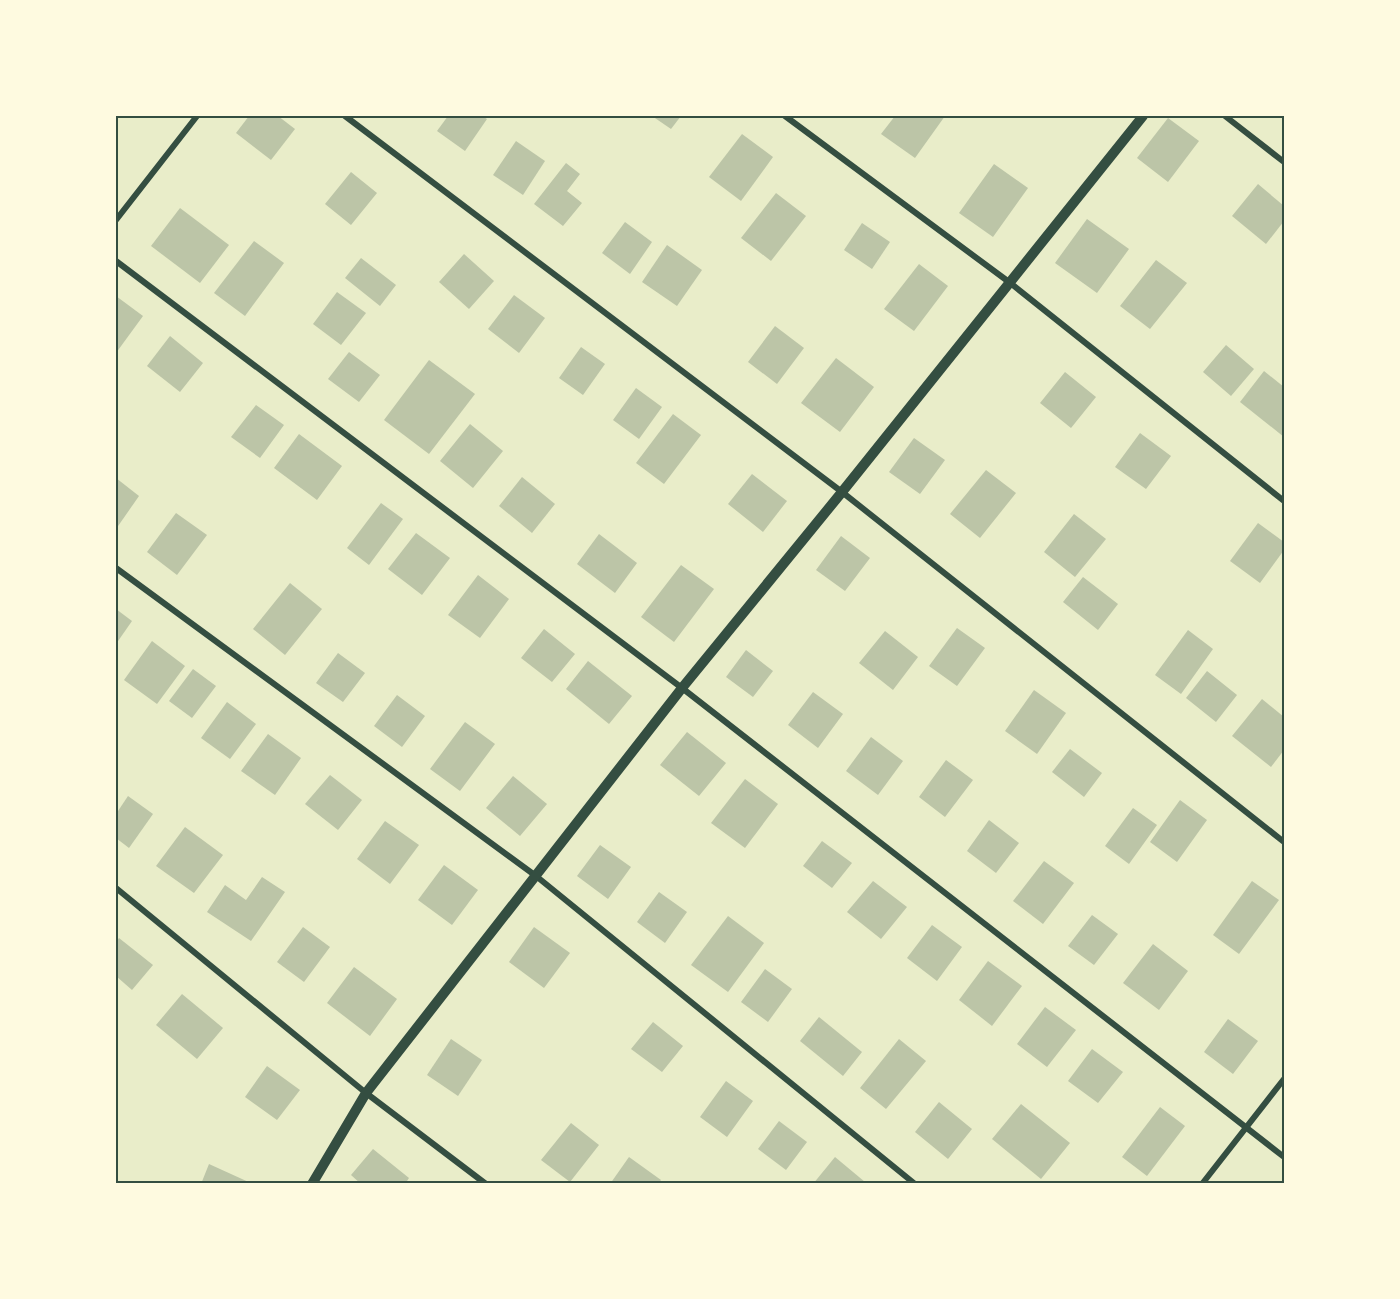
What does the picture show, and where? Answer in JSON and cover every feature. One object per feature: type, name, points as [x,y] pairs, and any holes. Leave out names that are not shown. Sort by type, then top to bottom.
[{"type":"street","points":[[116,220],[196,116]]},
{"type":"street","points":[[345,116],[842,492],[1284,842]]},
{"type":"street","points":[[785,116],[1009,282],[1284,501]]},
{"type":"street","points":[[312,1184],[366,1093],[682,688],[1143,116]]},
{"type":"street","points":[[1225,116],[1284,162]]},
{"type":"street","points":[[116,261],[682,688],[1284,1157]]},
{"type":"street","points":[[116,568],[536,876],[915,1184]]},
{"type":"street","points":[[116,888],[366,1093],[486,1184]]},
{"type":"street","points":[[1202,1184],[1284,1079]]},
{"type":"building","points":[[249,116],[278,116],[295,129],[271,160],[236,133]]},
{"type":"building","points":[[448,116],[482,116],[487,119],[465,151],[437,131]]},
{"type":"building","points":[[652,116],[681,116],[671,129]]},
{"type":"building","points":[[895,116],[945,116],[915,158],[881,134]]},
{"type":"building","points":[[1168,118],[1199,141],[1168,182],[1137,158]]},
{"type":"building","points":[[742,134],[773,157],[741,201],[709,177]]},
{"type":"building","points":[[516,141],[545,161],[523,195],[493,175]]},
{"type":"building","points":[[566,163],[580,174],[567,191],[582,203],[563,226],[534,204]]},
{"type":"building","points":[[994,164],[1028,188],[993,237],[959,213]]},
{"type":"building","points":[[351,172],[377,193],[351,225],[325,204]]},
{"type":"building","points":[[1258,184],[1284,206],[1284,221],[1266,244],[1232,216]]},
{"type":"building","points":[[776,193],[806,216],[771,261],[741,238]]},
{"type":"building","points":[[180,208],[229,245],[200,283],[151,246]]},
{"type":"building","points":[[1087,219],[1129,249],[1097,293],[1055,263]]},
{"type":"building","points":[[625,222],[652,242],[630,274],[602,253]]},
{"type":"building","points":[[862,223],[890,242],[872,269],[844,250]]},
{"type":"building","points":[[254,241],[284,263],[245,316],[214,293]]},
{"type":"building","points":[[667,245],[702,270],[677,306],[642,282]]},
{"type":"building","points":[[464,254],[494,281],[469,309],[439,282]]},
{"type":"building","points":[[361,258],[396,285],[380,306],[345,278]]},
{"type":"building","points":[[1156,260],[1187,283],[1150,329],[1120,306]]},
{"type":"building","points":[[919,264],[948,286],[914,331],[884,309]]},
{"type":"building","points":[[337,292],[366,313],[341,345],[313,324]]},
{"type":"building","points":[[514,295],[545,318],[519,353],[488,329]]},
{"type":"building","points":[[116,296],[143,316],[116,353]]},
{"type":"building","points":[[775,326],[804,348],[777,384],[748,362]]},
{"type":"building","points":[[170,336],[203,363],[180,392],[147,366]]},
{"type":"building","points":[[1226,345],[1254,369],[1231,396],[1203,372]]},
{"type":"building","points":[[581,347],[605,364],[583,395],[559,378]]},
{"type":"building","points":[[349,352],[380,375],[359,402],[328,379]]},
{"type":"building","points":[[836,358],[874,387],[840,432],[801,403]]},
{"type":"building","points":[[429,360],[475,394],[429,454],[384,420]]},
{"type":"building","points":[[1264,371],[1284,387],[1284,437],[1240,402]]},
{"type":"building","points":[[1065,372],[1096,397],[1071,428],[1040,403]]},
{"type":"building","points":[[636,388],[662,407],[639,439],[613,420]]},
{"type":"building","points":[[256,405],[284,425],[260,458],[231,437]]},
{"type":"building","points":[[673,414],[701,435],[664,484],[636,463]]},
{"type":"building","points":[[470,424],[503,451],[473,488],[440,461]]},
{"type":"building","points":[[1140,433],[1171,456],[1146,489],[1115,467]]},
{"type":"building","points":[[299,434],[342,466],[317,500],[274,468]]},
{"type":"building","points":[[914,438],[945,460],[920,494],[889,472]]},
{"type":"building","points":[[986,470],[1016,493],[980,538],[950,514]]},
{"type":"building","points":[[752,474],[787,501],[763,532],[728,504]]},
{"type":"building","points":[[522,477],[555,504],[532,533],[499,506]]},
{"type":"building","points":[[116,478],[139,496],[116,529]]},
{"type":"building","points":[[381,503],[403,519],[369,565],[347,548]]},
{"type":"building","points":[[176,513],[207,535],[177,575],[147,552]]},
{"type":"building","points":[[1074,514],[1106,539],[1075,577],[1044,552]]},
{"type":"building","points":[[1258,523],[1284,542],[1284,550],[1260,583],[1230,561]]},
{"type":"building","points":[[416,533],[450,558],[422,595],[388,569]]},
{"type":"building","points":[[599,534],[637,563],[615,593],[577,564]]},
{"type":"building","points":[[841,536],[870,558],[845,591],[816,570]]},
{"type":"building","points":[[681,565],[714,589],[674,642],[641,617]]},
{"type":"building","points":[[478,575],[509,599],[480,638],[448,615]]},
{"type":"building","points":[[1083,577],[1118,604],[1098,630],[1063,602]]},
{"type":"building","points":[[290,583],[322,609],[285,655],[253,629]]},
{"type":"building","points":[[116,609],[132,621],[116,644]]},
{"type":"building","points":[[957,628],[985,648],[957,686],[929,666]]},
{"type":"building","points":[[544,629],[575,654],[552,682],[521,658]]},
{"type":"building","points":[[1188,630],[1213,649],[1181,694],[1155,675]]},
{"type":"building","points":[[885,631],[918,657],[893,690],[859,663]]},
{"type":"building","points":[[152,641],[185,666],[157,704],[124,680]]},
{"type":"building","points":[[746,650],[773,671],[753,697],[726,677]]},
{"type":"building","points":[[338,653],[365,673],[343,702],[316,683]]},
{"type":"building","points":[[588,661],[632,696],[609,724],[566,689]]},
{"type":"building","points":[[193,669],[216,686],[192,718],[169,701]]},
{"type":"building","points":[[1207,671],[1237,695],[1216,722],[1186,698]]},
{"type":"building","points":[[1034,690],[1066,713],[1037,754],[1005,731]]},
{"type":"building","points":[[813,692],[843,714],[818,748],[788,725]]},
{"type":"building","points":[[397,695],[425,716],[402,747],[374,726]]},
{"type":"building","points":[[1262,699],[1284,717],[1284,750],[1271,767],[1232,736]]},
{"type":"building","points":[[227,702],[256,724],[230,759],[201,738]]},
{"type":"building","points":[[465,722],[495,744],[460,791],[430,769]]},
{"type":"building","points":[[687,732],[726,763],[699,796],[660,765]]},
{"type":"building","points":[[268,734],[301,758],[275,795],[241,771]]},
{"type":"building","points":[[871,737],[903,761],[878,795],[846,771]]},
{"type":"building","points":[[1070,749],[1102,773],[1084,797],[1052,772]]},
{"type":"building","points":[[946,760],[973,780],[945,817],[919,797]]},
{"type":"building","points":[[330,775],[362,800],[338,830],[305,804]]},
{"type":"building","points":[[513,776],[547,804],[520,836],[486,808]]},
{"type":"building","points":[[745,779],[778,804],[745,848],[711,823]]},
{"type":"building","points":[[128,796],[153,814],[129,848],[116,838],[116,814]]},
{"type":"building","points":[[1180,800],[1207,820],[1177,862],[1150,842]]},
{"type":"building","points":[[1133,808],[1157,825],[1129,864],[1105,846]]},
{"type":"building","points":[[989,820],[1019,843],[996,873],[967,851]]},
{"type":"building","points":[[385,821],[419,845],[390,884],[357,859]]},
{"type":"building","points":[[185,827],[223,855],[194,893],[156,866]]},
{"type":"building","points":[[822,841],[852,863],[832,888],[803,866]]},
{"type":"building","points":[[600,845],[631,867],[608,899],[577,876]]},
{"type":"building","points":[[1044,861],[1074,883],[1043,924],[1013,901]]},
{"type":"building","points":[[444,865],[478,890],[452,925],[418,900]]},
{"type":"building","points":[[262,877],[285,892],[251,941],[207,912],[225,885],[246,900]]},
{"type":"building","points":[[873,881],[907,907],[881,939],[847,912]]},
{"type":"building","points":[[1252,881],[1279,900],[1239,954],[1213,935]]},
{"type":"building","points":[[659,892],[687,912],[665,943],[637,922]]},
{"type":"building","points":[[1092,915],[1118,934],[1094,965],[1068,946]]},
{"type":"building","points":[[728,916],[764,943],[728,992],[691,965]]},
{"type":"building","points":[[932,925],[962,947],[937,981],[907,958]]},
{"type":"building","points":[[303,927],[330,947],[304,982],[277,962]]},
{"type":"building","points":[[534,927],[570,953],[544,988],[509,962]]},
{"type":"building","points":[[119,938],[153,965],[132,990],[116,976],[116,942]]},
{"type":"building","points":[[1153,944],[1188,971],[1159,1010],[1123,983]]},
{"type":"building","points":[[988,961],[1022,986],[992,1026],[959,1000]]},
{"type":"building","points":[[354,967],[397,999],[370,1036],[327,1003]]},
{"type":"building","points":[[765,969],[792,989],[768,1022],[741,1002]]},
{"type":"building","points":[[182,994],[223,1028],[197,1059],[156,1025]]},
{"type":"building","points":[[1045,1007],[1076,1030],[1047,1067],[1017,1044]]},
{"type":"building","points":[[819,1017],[862,1052],[843,1076],[800,1041]]},
{"type":"building","points":[[1228,1019],[1258,1041],[1233,1074],[1204,1052]]},
{"type":"building","points":[[653,1022],[683,1046],[662,1072],[631,1049]]},
{"type":"building","points":[[451,1039],[482,1060],[458,1096],[427,1075]]},
{"type":"building","points":[[899,1039],[926,1061],[886,1109],[860,1088]]},
{"type":"building","points":[[1092,1049],[1123,1072],[1098,1103],[1068,1081]]},
{"type":"building","points":[[267,1066],[300,1090],[277,1120],[245,1097]]},
{"type":"building","points":[[726,1081],[753,1101],[727,1137],[700,1117]]},
{"type":"building","points":[[939,1102],[972,1129],[948,1159],[915,1132]]},
{"type":"building","points":[[1021,1104],[1070,1143],[1041,1179],[992,1139]]},
{"type":"building","points":[[1160,1107],[1185,1126],[1147,1176],[1122,1157]]},
{"type":"building","points":[[779,1121],[807,1142],[786,1170],[758,1149]]},
{"type":"building","points":[[571,1123],[599,1145],[570,1182],[541,1160]]},
{"type":"building","points":[[373,1149],[409,1178],[405,1184],[361,1184],[351,1175]]},
{"type":"building","points":[[629,1157],[661,1180],[658,1184],[610,1184]]},
{"type":"building","points":[[835,1157],[865,1182],[864,1184],[813,1184]]},
{"type":"building","points":[[209,1164],[253,1184],[201,1184]]}]
